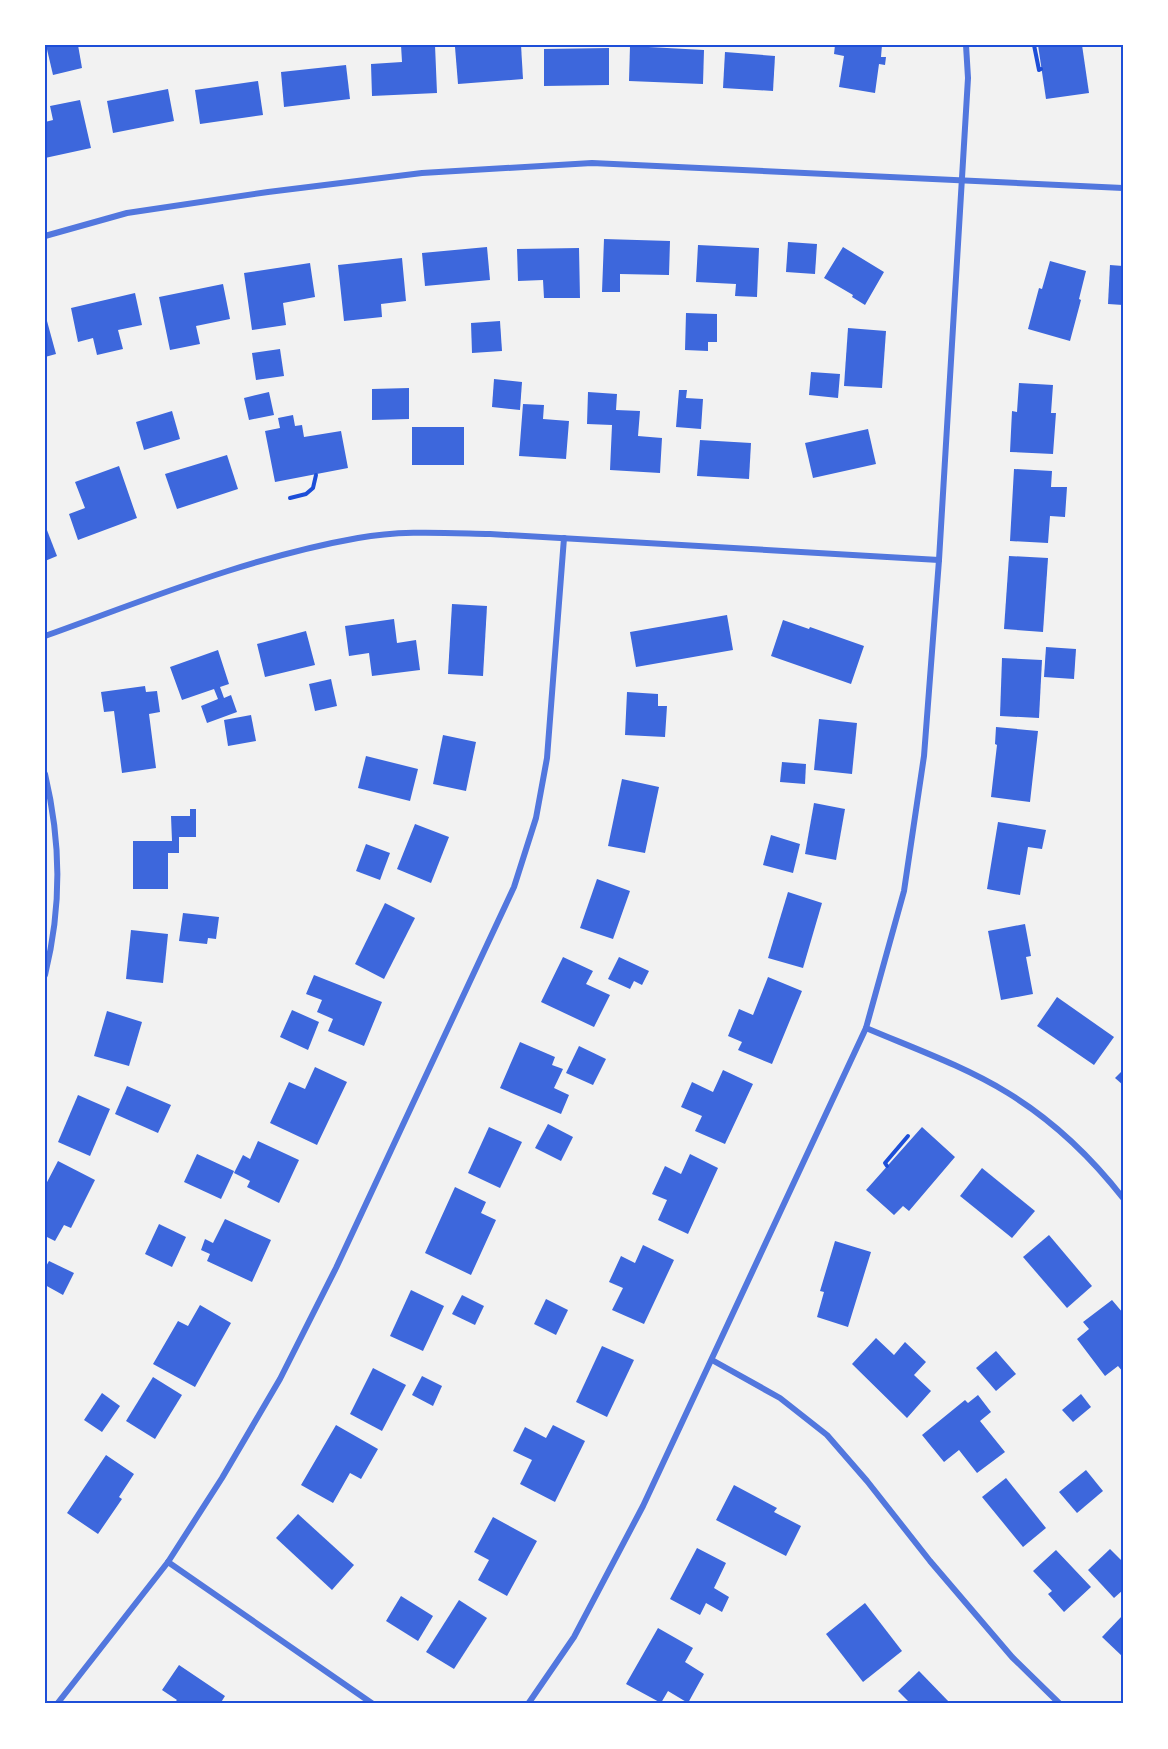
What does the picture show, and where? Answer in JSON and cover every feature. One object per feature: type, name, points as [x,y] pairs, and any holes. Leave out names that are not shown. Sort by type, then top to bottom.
[{"type":"street","points":[[528,1704],[574,1637],[643,1506],[866,1028],[904,891],[924,756],[939,560],[968,78],[966,45]]},
{"type":"street","points":[[45,236],[127,213],[268,192],[433,172],[592,163],[1123,188]]},
{"type":"street","points":[[45,636],[247,564],[358,538],[417,532],[564,538],[939,560]]},
{"type":"street","points":[[57,1704],[168,1562],[222,1478],[280,1379],[336,1268],[514,887],[536,818],[547,758],[564,538]]},
{"type":"street","points":[[45,774],[56,834],[58,873],[53,934],[45,975]]},
{"type":"street","points":[[866,1028],[969,1072],[1007,1092],[1040,1115],[1082,1151],[1123,1198]]},
{"type":"street","points":[[712,1360],[780,1398],[828,1435],[930,1561],[1012,1657],[1060,1704]]},
{"type":"street","points":[[168,1562],[373,1704]]},
{"type":"path","points":[[1034,45],[1039,70],[1041,69]]},
{"type":"path","points":[[290,498],[306,494],[313,488],[316,475]]},
{"type":"path","points":[[887,1166],[885,1163],[908,1136]]},
{"type":"building","points":[[46,45],[78,45],[82,68],[53,75]]},
{"type":"building","points":[[401,45],[435,45],[437,93],[372,96],[371,64],[402,62]]},
{"type":"building","points":[[521,45],[523,79],[458,84],[455,47]]},
{"type":"building","points":[[835,45],[882,45],[881,57],[886,57],[885,65],[879,64],[875,93],[839,87],[844,56],[834,54]]},
{"type":"building","points":[[1038,45],[1082,45],[1089,93],[1046,99]]},
{"type":"building","points":[[630,46],[704,50],[703,84],[629,81]]},
{"type":"building","points":[[609,48],[609,85],[544,86],[544,49]]},
{"type":"building","points":[[725,52],[775,56],[773,91],[723,88]]},
{"type":"building","points":[[346,65],[350,99],[284,107],[281,72]]},
{"type":"building","points":[[258,81],[263,115],[200,124],[195,90]]},
{"type":"building","points":[[168,89],[174,121],[113,133],[107,101]]},
{"type":"building","points":[[80,100],[91,148],[45,158],[45,122],[53,120],[50,106]]},
{"type":"building","points":[[604,239],[670,241],[669,275],[620,274],[620,292],[602,292]]},
{"type":"building","points":[[788,242],[817,244],[815,274],[786,272]]},
{"type":"building","points":[[698,245],[759,248],[757,297],[735,296],[736,284],[696,282]]},
{"type":"building","points":[[487,247],[490,280],[425,286],[422,253]]},
{"type":"building","points":[[843,247],[884,272],[865,305],[824,278]]},
{"type":"building","points":[[579,248],[580,298],[544,298],[543,280],[518,281],[517,249]]},
{"type":"building","points":[[402,258],[406,301],[381,304],[382,317],[344,321],[338,265]]},
{"type":"building","points":[[1050,261],[1086,271],[1070,341],[1028,329],[1039,288],[1042,289]]},
{"type":"building","points":[[310,263],[315,297],[283,303],[286,325],[252,330],[244,273]]},
{"type":"building","points":[[1110,265],[1123,266],[1123,305],[1108,304]]},
{"type":"building","points":[[223,284],[230,319],[196,326],[200,344],[170,350],[159,297]]},
{"type":"building","points":[[135,293],[142,325],[118,330],[123,349],[97,355],[93,338],[78,342],[71,308]]},
{"type":"building","points":[[686,313],[717,314],[717,342],[708,342],[708,351],[685,350]]},
{"type":"building","points":[[47,321],[56,354],[45,357],[45,322]]},
{"type":"building","points":[[500,321],[502,351],[472,353],[471,323]]},
{"type":"building","points":[[848,328],[886,331],[882,388],[844,386]]},
{"type":"building","points":[[280,349],[284,376],[256,380],[252,353]]},
{"type":"building","points":[[811,372],[840,374],[838,398],[809,395]]},
{"type":"building","points":[[494,379],[522,382],[520,410],[492,407]]},
{"type":"building","points":[[1019,383],[1053,385],[1051,413],[1056,413],[1053,454],[1010,452],[1012,411],[1017,412]]},
{"type":"building","points":[[409,388],[409,419],[372,420],[372,389]]},
{"type":"building","points":[[679,390],[687,390],[686,398],[703,399],[701,429],[676,427]]},
{"type":"building","points":[[269,392],[274,415],[249,420],[244,398]]},
{"type":"building","points":[[588,392],[617,394],[616,410],[640,411],[638,436],[662,438],[660,473],[610,470],[612,425],[587,424]]},
{"type":"building","points":[[523,404],[544,405],[543,419],[569,421],[566,459],[519,456]]},
{"type":"building","points":[[172,411],[180,439],[144,450],[136,422]]},
{"type":"building","points":[[293,415],[295,426],[302,425],[304,437],[341,431],[348,468],[275,482],[265,431],[280,428],[278,418]]},
{"type":"building","points":[[412,427],[464,427],[464,465],[412,465]]},
{"type":"building","points":[[868,429],[876,464],[813,478],[805,443]]},
{"type":"building","points":[[700,440],[751,443],[749,479],[697,476]]},
{"type":"building","points":[[227,455],[238,489],[177,509],[165,474]]},
{"type":"building","points":[[119,466],[137,518],[78,540],[69,514],[85,508],[75,482]]},
{"type":"building","points":[[1014,469],[1052,471],[1051,487],[1067,487],[1065,517],[1050,516],[1048,543],[1010,541]]},
{"type":"building","points":[[45,525],[57,556],[45,561]]},
{"type":"building","points":[[1009,556],[1048,558],[1043,632],[1004,629]]},
{"type":"building","points":[[452,604],[487,606],[483,676],[448,674]]},
{"type":"building","points":[[727,615],[733,650],[636,667],[630,632]]},
{"type":"building","points":[[394,619],[397,643],[416,640],[420,670],[372,676],[369,653],[349,656],[345,626]]},
{"type":"building","points":[[783,620],[864,646],[851,684],[771,656]]},
{"type":"building","points":[[306,631],[315,665],[265,677],[257,644]]},
{"type":"building","points":[[1046,647],[1076,649],[1074,679],[1044,677]]},
{"type":"building","points":[[218,650],[229,684],[220,687],[224,698],[231,695],[237,712],[207,723],[201,706],[218,699],[214,689],[182,700],[170,667]]},
{"type":"building","points":[[1002,658],[1042,660],[1039,718],[1000,716]]},
{"type":"building","points":[[331,679],[337,706],[315,711],[309,684]]},
{"type":"building","points":[[145,686],[146,692],[157,691],[160,712],[149,714],[156,768],[122,773],[114,711],[104,712],[101,692]]},
{"type":"building","points":[[627,692],[658,694],[658,706],[667,706],[665,737],[625,735]]},
{"type":"building","points":[[251,715],[256,741],[228,746],[224,720]]},
{"type":"building","points":[[819,719],[857,723],[852,774],[814,770]]},
{"type":"building","points":[[996,727],[1038,731],[1030,802],[991,797],[997,745],[995,744]]},
{"type":"building","points":[[443,735],[476,742],[466,791],[433,784]]},
{"type":"building","points":[[366,756],[418,769],[410,801],[358,788]]},
{"type":"building","points":[[782,762],[806,764],[805,784],[780,782]]},
{"type":"building","points":[[622,779],[659,787],[645,853],[608,846]]},
{"type":"building","points":[[814,803],[845,809],[836,860],[805,854]]},
{"type":"building","points":[[190,809],[196,809],[196,837],[179,837],[179,853],[168,853],[168,889],[133,889],[133,841],[172,841],[171,816],[190,816]]},
{"type":"building","points":[[998,822],[1046,830],[1042,849],[1028,847],[1020,895],[987,889]]},
{"type":"building","points":[[415,824],[449,837],[431,883],[397,869]]},
{"type":"building","points":[[771,835],[800,844],[793,873],[763,865]]},
{"type":"building","points":[[366,844],[390,853],[380,880],[356,871]]},
{"type":"building","points":[[597,879],[630,891],[613,939],[580,928]]},
{"type":"building","points":[[788,892],[822,903],[803,968],[768,958]]},
{"type":"building","points":[[385,903],[415,918],[384,979],[355,964]]},
{"type":"building","points":[[183,913],[219,917],[216,939],[208,938],[207,944],[179,941]]},
{"type":"building","points":[[1025,924],[1031,956],[1026,957],[1033,994],[1001,1000],[988,931]]},
{"type":"building","points":[[131,930],[168,934],[163,983],[126,979]]},
{"type":"building","points":[[563,957],[593,971],[586,984],[610,995],[594,1027],[541,1002]]},
{"type":"building","points":[[619,957],[649,971],[642,985],[634,981],[630,989],[608,979]]},
{"type":"building","points":[[314,975],[382,1002],[364,1046],[328,1031],[333,1019],[317,1012],[322,1000],[306,994]]},
{"type":"building","points":[[768,977],[802,991],[772,1064],[738,1050],[742,1042],[728,1036],[739,1009],[753,1015]]},
{"type":"building","points":[[1057,997],[1114,1037],[1094,1065],[1037,1026]]},
{"type":"building","points":[[292,1010],[319,1022],[308,1050],[280,1037]]},
{"type":"building","points":[[107,1011],[142,1022],[129,1066],[94,1056]]},
{"type":"building","points":[[520,1042],[555,1057],[552,1065],[563,1069],[554,1088],[569,1095],[561,1114],[500,1088]]},
{"type":"building","points":[[579,1046],[606,1059],[593,1085],[566,1073]]},
{"type":"building","points":[[315,1067],[347,1082],[317,1145],[270,1123],[289,1082],[305,1089]]},
{"type":"building","points":[[723,1070],[753,1084],[725,1144],[695,1131],[702,1116],[681,1107],[692,1082],[713,1092]]},
{"type":"building","points":[[1123,1070],[1123,1085],[1115,1078]]},
{"type":"building","points":[[127,1086],[171,1105],[158,1133],[115,1114]]},
{"type":"building","points":[[78,1095],[110,1109],[90,1156],[58,1142]]},
{"type":"building","points":[[548,1124],[573,1137],[561,1161],[535,1148]]},
{"type":"building","points":[[489,1127],[522,1142],[500,1188],[468,1173]]},
{"type":"building","points":[[922,1127],[955,1157],[909,1211],[903,1206],[894,1215],[866,1190]]},
{"type":"building","points":[[258,1141],[299,1160],[279,1203],[247,1187],[250,1181],[234,1173],[243,1155],[250,1159]]},
{"type":"building","points":[[197,1154],[234,1171],[221,1199],[184,1182]]},
{"type":"building","points":[[690,1154],[718,1168],[688,1234],[658,1220],[667,1200],[652,1194],[665,1166],[681,1174]]},
{"type":"building","points":[[58,1161],[95,1180],[71,1228],[64,1225],[55,1241],[45,1236],[45,1186]]},
{"type":"building","points":[[982,1168],[1035,1211],[1012,1238],[960,1196]]},
{"type":"building","points":[[455,1187],[486,1202],[481,1213],[496,1220],[471,1275],[425,1253]]},
{"type":"building","points":[[225,1219],[271,1240],[252,1282],[207,1261],[210,1254],[201,1250],[205,1239],[213,1243]]},
{"type":"building","points":[[159,1224],[186,1237],[172,1267],[145,1254]]},
{"type":"building","points":[[1049,1235],[1092,1286],[1067,1308],[1023,1257]]},
{"type":"building","points":[[835,1241],[871,1252],[848,1327],[817,1317],[824,1292],[820,1291]]},
{"type":"building","points":[[643,1245],[674,1260],[644,1324],[612,1310],[623,1288],[609,1282],[621,1256],[635,1263]]},
{"type":"building","points":[[49,1261],[74,1273],[63,1295],[45,1285],[45,1268]]},
{"type":"building","points":[[411,1290],[444,1306],[423,1351],[390,1336]]},
{"type":"building","points":[[462,1295],[484,1306],[475,1325],[452,1314]]},
{"type":"building","points":[[546,1299],[568,1310],[556,1335],[534,1324]]},
{"type":"building","points":[[1112,1300],[1123,1313],[1123,1372],[1118,1366],[1105,1376],[1077,1339],[1089,1329],[1083,1322]]},
{"type":"building","points":[[200,1305],[231,1323],[195,1387],[153,1364],[178,1321],[188,1326]]},
{"type":"building","points":[[876,1338],[894,1355],[905,1342],[926,1362],[914,1375],[931,1391],[907,1418],[852,1364]]},
{"type":"building","points":[[602,1346],[634,1360],[607,1417],[576,1402]]},
{"type":"building","points":[[996,1351],[1016,1374],[996,1391],[976,1368]]},
{"type":"building","points":[[373,1368],[406,1385],[382,1431],[350,1414]]},
{"type":"building","points":[[422,1376],[442,1386],[433,1406],[412,1395]]},
{"type":"building","points":[[153,1377],[182,1395],[155,1439],[126,1421]]},
{"type":"building","points":[[102,1393],[120,1406],[102,1432],[84,1420]]},
{"type":"building","points":[[1081,1394],[1091,1407],[1073,1422],[1062,1410]]},
{"type":"building","points":[[978,1395],[991,1412],[980,1421],[1005,1452],[977,1473],[959,1450],[944,1462],[922,1435],[965,1400],[968,1403]]},
{"type":"building","points":[[336,1425],[378,1449],[361,1479],[350,1473],[333,1503],[301,1485]]},
{"type":"building","points":[[553,1425],[585,1441],[555,1502],[520,1484],[532,1460],[513,1451],[525,1427],[546,1438]]},
{"type":"building","points":[[106,1455],[134,1474],[119,1497],[122,1499],[98,1534],[67,1513]]},
{"type":"building","points":[[1086,1470],[1103,1491],[1077,1513],[1059,1492]]},
{"type":"building","points":[[1006,1478],[1046,1528],[1023,1547],[982,1497]]},
{"type":"building","points":[[734,1485],[777,1508],[774,1512],[801,1526],[786,1556],[716,1520]]},
{"type":"building","points":[[298,1514],[354,1565],[332,1590],[276,1538]]},
{"type":"building","points":[[493,1517],[537,1541],[507,1596],[478,1580],[489,1560],[474,1552]]},
{"type":"building","points":[[697,1548],[726,1563],[714,1588],[729,1597],[722,1612],[706,1603],[700,1615],[670,1599]]},
{"type":"building","points":[[1110,1549],[1123,1562],[1123,1590],[1114,1598],[1088,1570]]},
{"type":"building","points":[[1056,1550],[1091,1587],[1064,1612],[1048,1594],[1052,1591],[1033,1571]]},
{"type":"building","points":[[401,1596],[433,1616],[418,1641],[386,1621]]},
{"type":"building","points":[[459,1600],[487,1618],[454,1669],[426,1652]]},
{"type":"building","points":[[865,1603],[902,1651],[863,1682],[826,1634]]},
{"type":"building","points":[[1123,1615],[1123,1657],[1102,1637]]},
{"type":"building","points":[[658,1628],[693,1648],[685,1662],[704,1674],[688,1703],[668,1691],[661,1703],[626,1684]]},
{"type":"building","points":[[179,1665],[225,1696],[220,1704],[173,1704],[177,1700],[162,1690]]},
{"type":"building","points":[[919,1671],[951,1704],[911,1704],[898,1691]]}]
